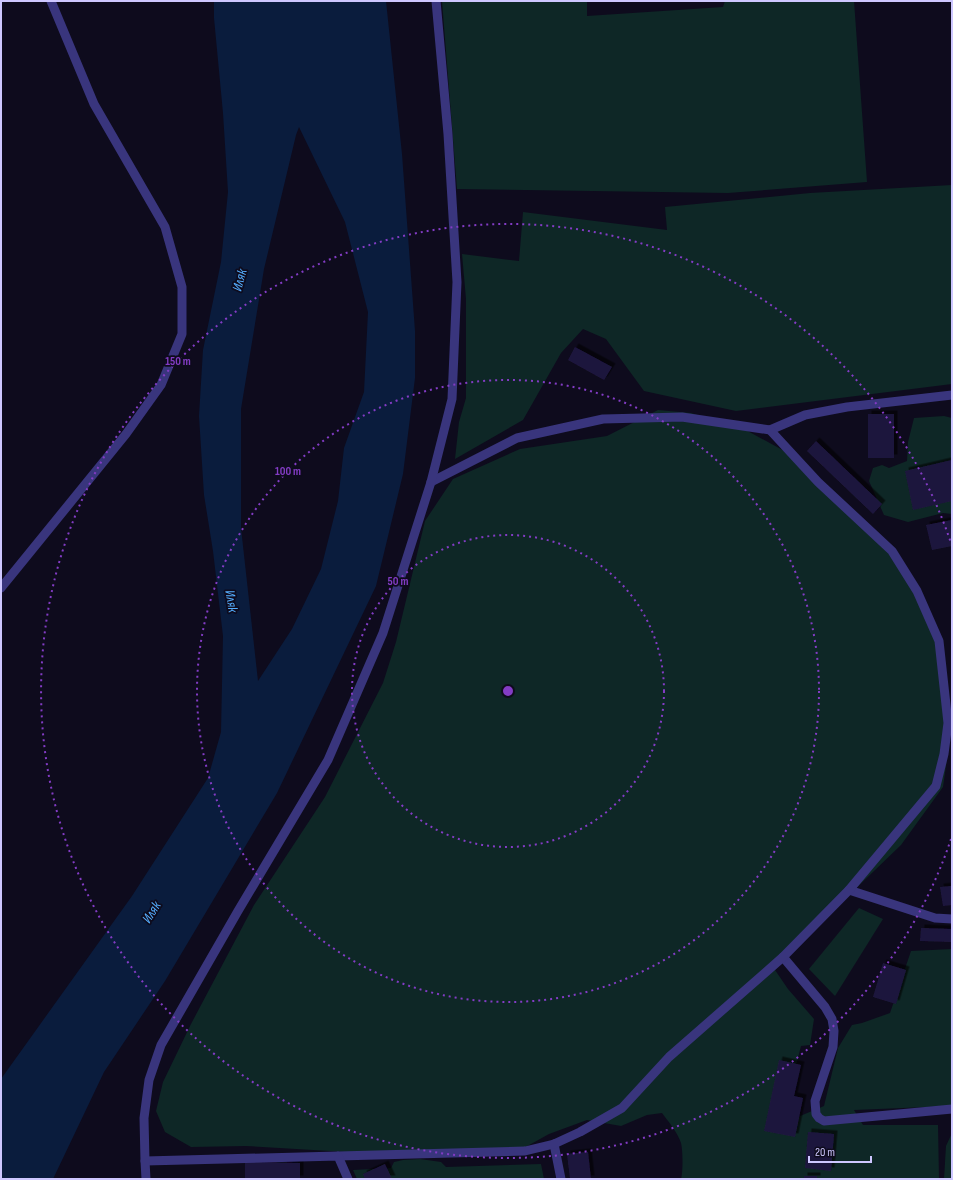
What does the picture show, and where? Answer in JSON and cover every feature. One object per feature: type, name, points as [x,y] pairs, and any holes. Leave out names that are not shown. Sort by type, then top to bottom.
[{"type":"lane","points":[[1,588],[126,434],[161,385],[182,334],[182,287],[165,227],[94,104],[52,1]]},
{"type":"lane","points":[[146,1179],[144,1118],[149,1080],[162,1045],[238,911],[328,760],[383,633],[431,482],[452,399],[457,282],[448,134],[436,1]]},
{"type":"lane","points":[[431,482],[517,438],[603,419],[682,417],[770,430],[805,415],[847,407],[952,395]]},
{"type":"lane","points":[[145,1160],[525,1151],[554,1144],[580,1132],[622,1108],[669,1057],[783,957],[849,890],[936,786],[944,754],[948,723],[939,641],[917,592],[892,551],[818,482],[770,430]]},
{"type":"lane","points":[[849,890],[935,918],[952,919]]},
{"type":"lane","points":[[783,957],[825,1007],[832,1019],[834,1031],[833,1047],[815,1101],[816,1114],[819,1118],[824,1121],[952,1109]]},
{"type":"lane","points":[[554,1144],[561,1179]]},
{"type":"lane","points":[[338,1156],[348,1179]]},
{"type":"green space","points":[[442,1],[587,1],[587,16],[723,7],[725,1],[854,1],[867,182],[728,193],[457,189]]},
{"type":"green space","points":[[952,185],[952,384],[736,411],[644,391],[606,339],[583,329],[561,353],[523,420],[455,459],[459,422],[466,398],[466,299],[462,254],[519,261],[523,212],[667,230],[665,207],[810,193]]},
{"type":"green space","points":[[658,410],[691,413],[744,429],[799,459],[901,559],[935,625],[952,724],[943,787],[901,845],[819,924],[775,970],[788,989],[814,1019],[810,1045],[801,1046],[781,1124],[824,1106],[838,1048],[852,1025],[890,1013],[911,951],[952,949],[952,1106],[854,1110],[863,1125],[938,1125],[939,1179],[681,1179],[682,1151],[680,1139],[662,1113],[647,1115],[621,1126],[587,1120],[549,1134],[513,1154],[347,1152],[246,1146],[191,1147],[165,1132],[156,1111],[163,1082],[191,1024],[254,905],[325,797],[383,683],[396,642],[425,521],[453,479],[520,449],[607,436]]},
{"type":"green space","points":[[944,416],[952,418],[952,514],[943,513],[908,522],[884,515],[869,481],[873,468],[882,465],[889,468],[907,461],[908,442],[914,418]]},
{"type":"green space","points":[[859,908],[883,919],[835,996],[809,969]]},
{"type":"green space","points":[[952,1133],[952,1179],[944,1179],[946,1146]]},
{"type":"green space","points":[[420,1159],[441,1162],[446,1167],[541,1164],[544,1179],[357,1179],[353,1170],[391,1168],[394,1162]]},
{"type":"water","name":"Иляк","points":[[214,1],[386,1],[402,154],[415,331],[415,378],[403,474],[376,586],[277,793],[165,981],[104,1072],[53,1179],[1,1179],[1,1079],[132,896],[208,778],[221,732],[223,636],[213,551],[204,495],[199,416],[203,350],[221,262],[228,192],[223,113],[214,18]],"holes":[[[299,127],[345,222],[368,312],[364,392],[344,448],[338,501],[321,569],[292,629],[258,681],[241,528],[241,409],[264,269]]]},
{"type":"building","points":[[575,347],[612,367],[604,380],[568,360]]},
{"type":"building","points":[[868,414],[894,414],[894,458],[868,458]]},
{"type":"building","points":[[816,441],[882,504],[873,514],[807,451]]},
{"type":"building","points":[[952,460],[952,501],[913,510],[905,471]]},
{"type":"building","points":[[952,520],[952,546],[932,550],[926,525]]},
{"type":"building","points":[[952,886],[952,905],[943,906],[940,887]]},
{"type":"building","points":[[921,928],[952,929],[952,942],[920,941]]},
{"type":"building","points":[[883,963],[906,970],[896,1004],[873,997]]},
{"type":"building","points":[[779,1060],[801,1065],[794,1096],[803,1098],[795,1137],[764,1131]]},
{"type":"building","points":[[808,1132],[834,1134],[831,1171],[805,1168]]},
{"type":"building","points":[[588,1152],[591,1179],[570,1179],[567,1154]]},
{"type":"building","points":[[245,1162],[300,1163],[300,1179],[245,1179]]},
{"type":"building","points":[[385,1164],[392,1179],[365,1179],[363,1174]]},
{"type":"building","points":[[804,1176],[817,1176],[817,1179],[804,1179]]}]
